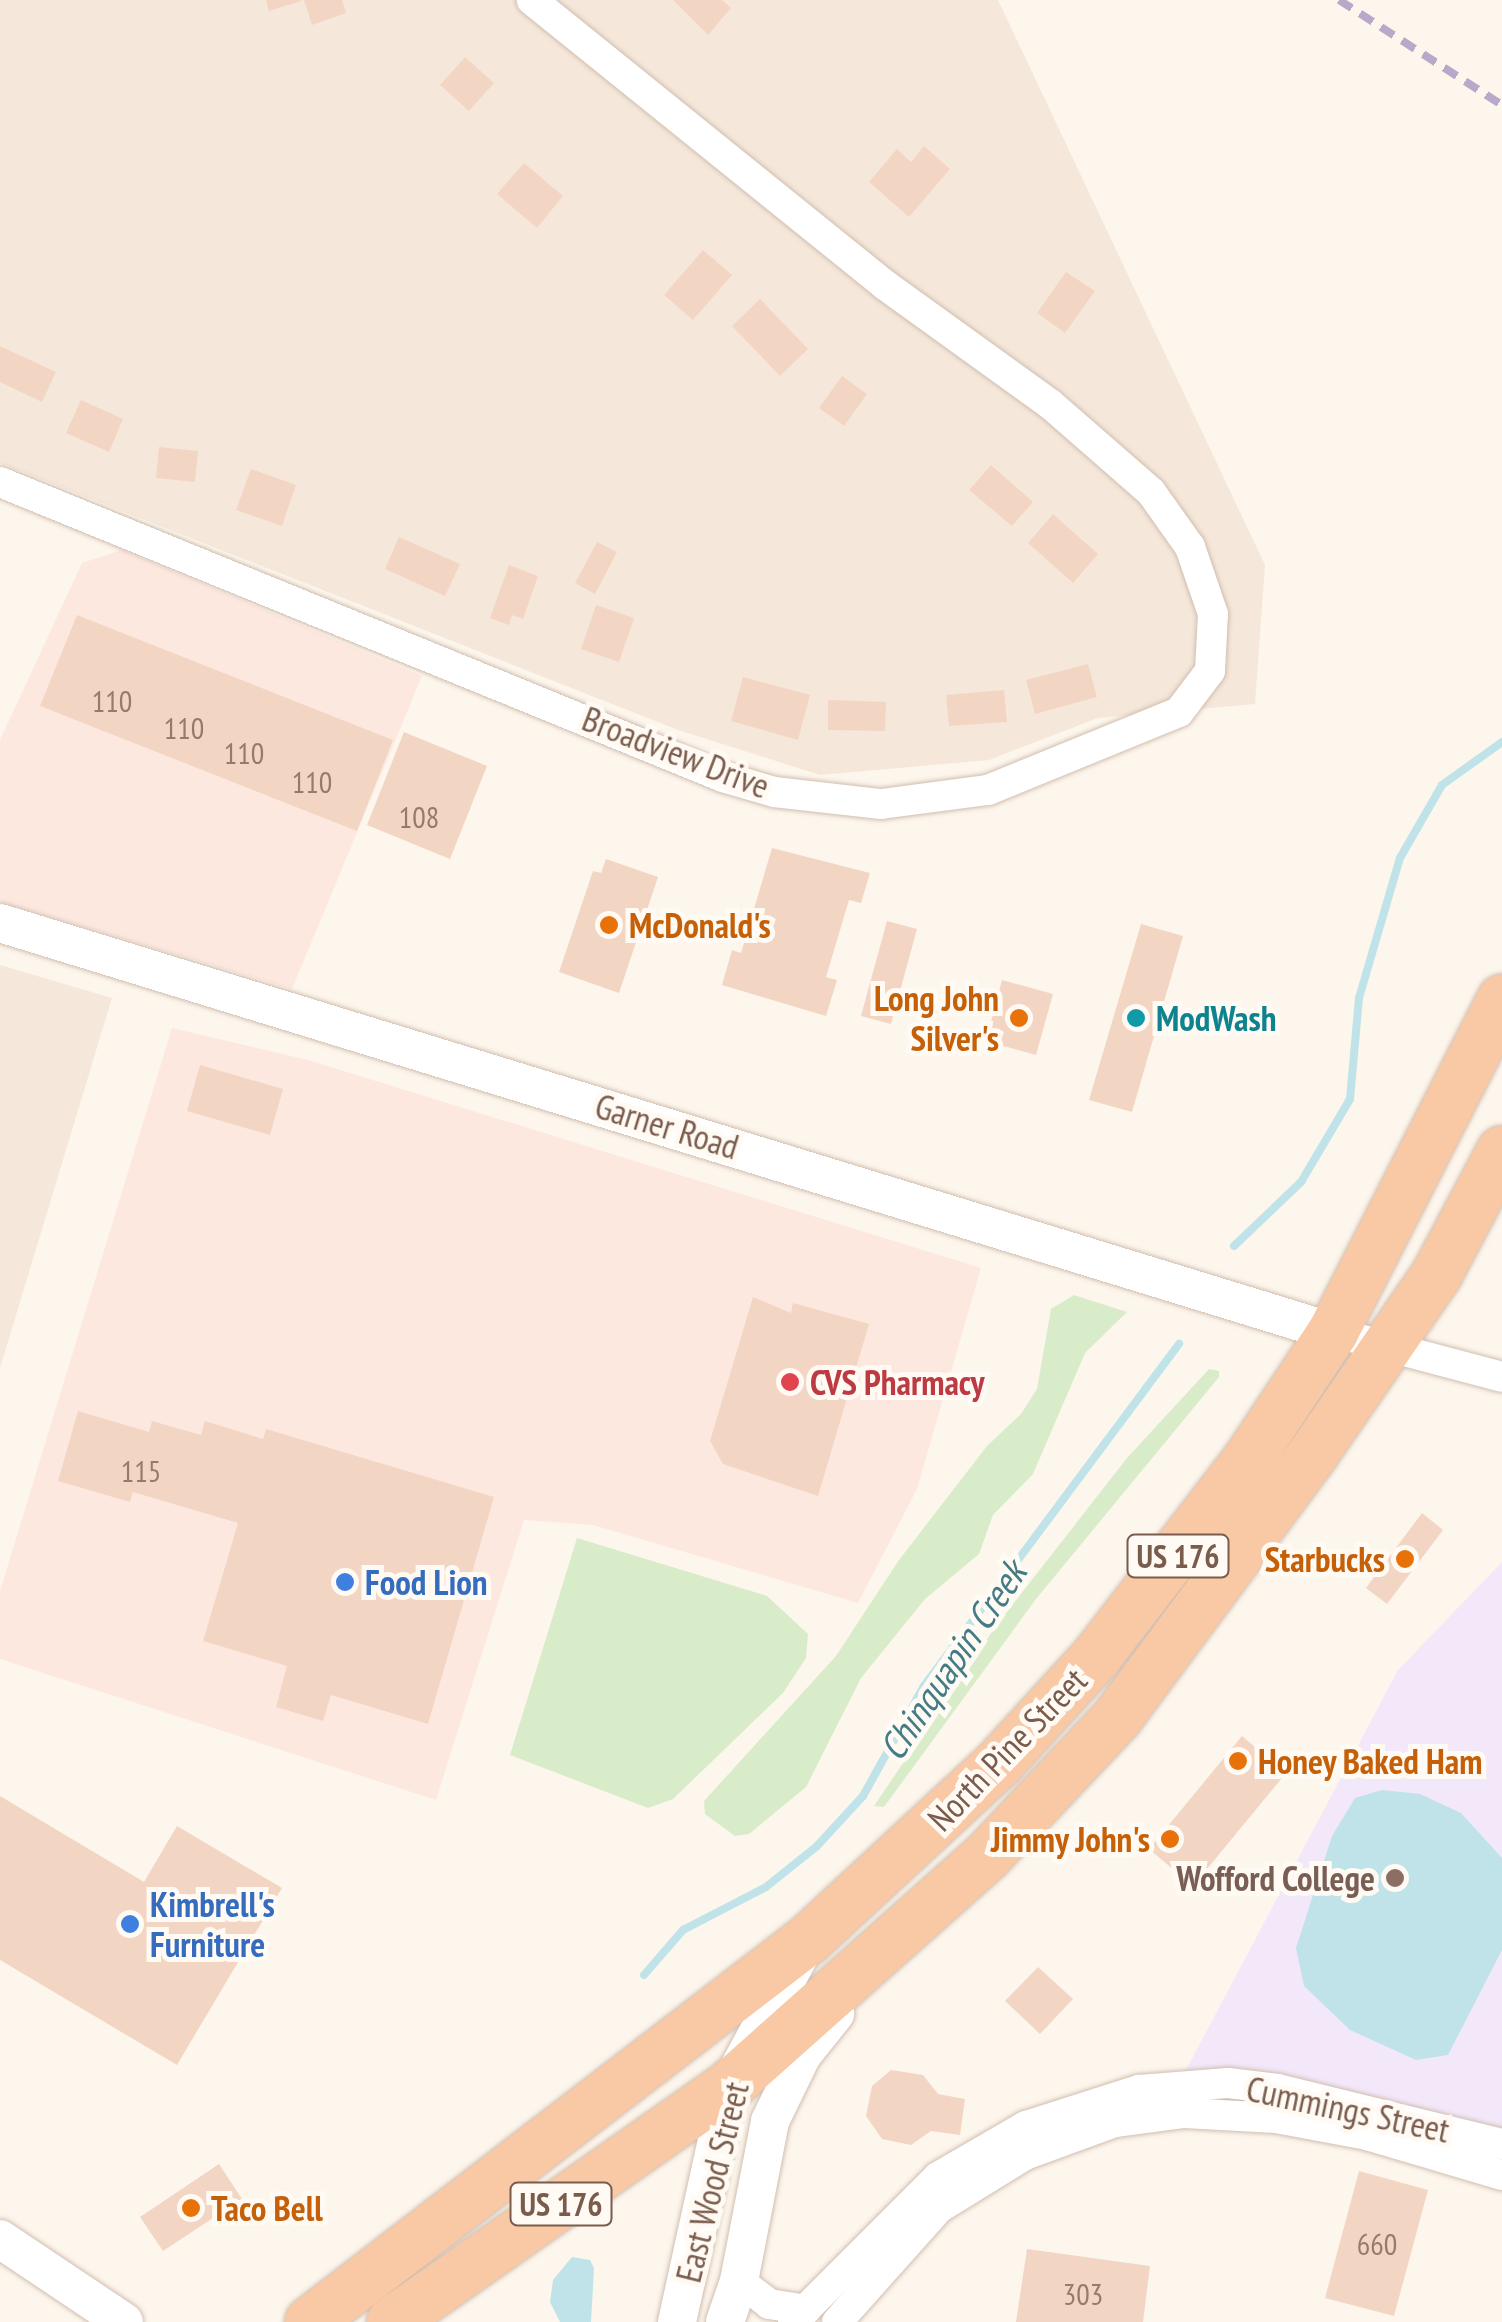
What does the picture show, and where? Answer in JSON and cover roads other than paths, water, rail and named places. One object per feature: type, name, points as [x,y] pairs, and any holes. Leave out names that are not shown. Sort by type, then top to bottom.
[{"type":"highway","name":"North Pine Street","points":[[310,2322],[809,1939],[974,1787],[1097,1656],[1248,1460],[1333,1332],[1502,1000]]},
{"type":"highway","name":"North Pine Street","points":[[392,2322],[729,2086],[882,1954],[989,1854],[1117,1718],[1437,1274],[1502,1151]]},
{"type":"street","name":"Broadview Drive","points":[[0,482],[723,777],[774,792],[881,804],[988,790],[1179,712],[1210,670],[1214,614],[1190,547],[1151,492],[1050,404],[885,285],[532,0]]},
{"type":"street","name":"Garner Road","points":[[0,923],[1333,1332]]},
{"type":"street","points":[[1333,1332],[1502,1377]]},
{"type":"street","name":"East Wood Street","points":[[677,2322],[729,2086],[809,1939]]},
{"type":"street","name":"East Wood Street","points":[[725,2322],[740,2281],[761,2156],[784,2088],[882,1954]]},
{"type":"street","name":"Cummings Street","points":[[799,2316],[900,2208],[948,2170],[1026,2126],[1140,2090],[1188,2084],[1278,2088],[1502,2144]]},
{"type":"street","name":"Cummings Street","points":[[837,2322],[902,2243],[950,2200],[1025,2155],[1115,2122],[1184,2113],[1276,2118],[1367,2135],[1502,2175]]},
{"type":"street","points":[[0,2240],[124,2322]]},
{"type":"street","points":[[740,2281],[769,2304],[799,2316]]},
{"type":"water","points":[[1382,1790],[1420,1794],[1461,1813],[1502,1858],[1502,1950],[1448,2055],[1416,2060],[1350,2030],[1304,1986],[1296,1948],[1332,1836],[1355,1798]]},
{"type":"water","points":[[572,2257],[590,2260],[594,2268],[591,2322],[560,2322],[550,2302],[553,2280]]},
{"type":"waterway","name":"Chinquapin Creek","points":[[1234,1246],[1301,1182],[1350,1099],[1359,998],[1400,858],[1442,785],[1502,742]]},
{"type":"waterway","name":"Chinquapin Creek","points":[[644,1975],[683,1930],[766,1887],[817,1846],[863,1796],[924,1686],[1179,1344]]},
{"type":"railway","points":[[1339,0],[1502,105]]},
{"type":"place","name":"McDonald's","points":[[609,925]]},
{"type":"place","name":"Long John Silver's","points":[[1019,1018]]},
{"type":"place","name":"ModWash","points":[[1136,1018]]},
{"type":"place","name":"CVS Pharmacy","points":[[790,1382]]},
{"type":"place","name":"Starbucks","points":[[1405,1559]]},
{"type":"place","name":"Food Lion","points":[[345,1582]]},
{"type":"place","name":"Honey Baked Ham","points":[[1238,1761]]},
{"type":"place","name":"Jimmy John's","points":[[1170,1839]]},
{"type":"place","name":"Wofford College","points":[[1395,1878]]},
{"type":"place","name":"Kimbrell's Furniture","points":[[130,1924]]},
{"type":"place","name":"Taco Bell","points":[[191,2208]]}]
